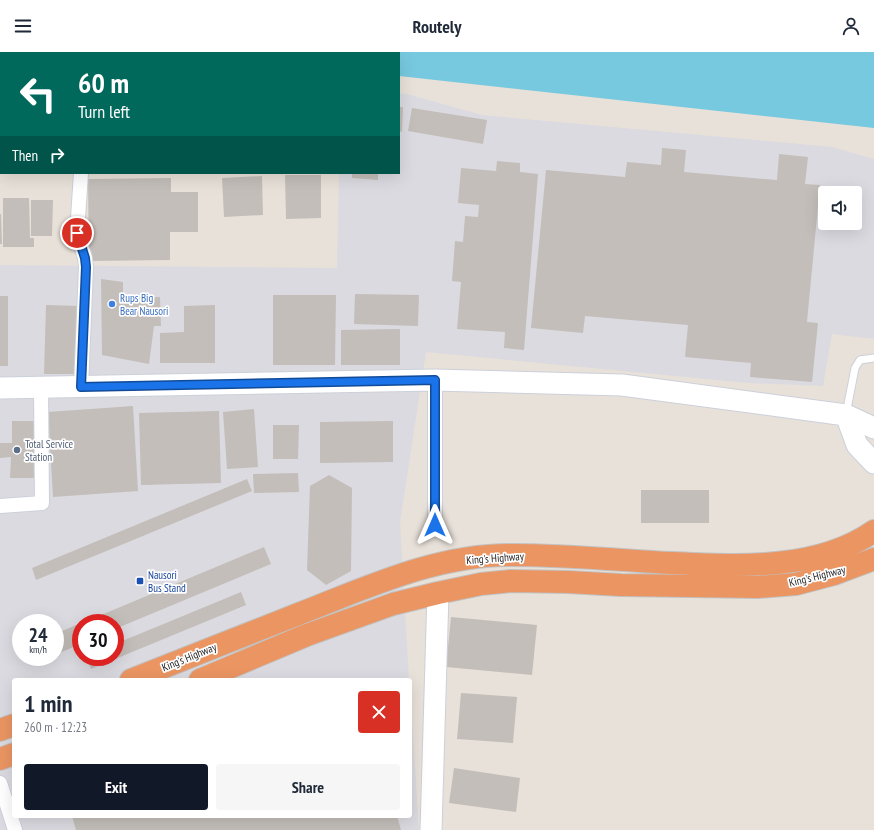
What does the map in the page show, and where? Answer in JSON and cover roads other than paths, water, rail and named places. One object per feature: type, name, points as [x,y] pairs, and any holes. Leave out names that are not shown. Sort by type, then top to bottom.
[{"type":"highway","name":"King's Highway","points":[[136,678],[392,577],[475,557],[511,555],[706,565],[777,564],[838,550],[874,531]]},
{"type":"highway","name":"King's Highway","points":[[205,678],[307,636],[393,604],[481,584],[511,581],[568,582],[621,586],[758,587],[796,584],[834,574],[874,559]]},
{"type":"highway","points":[[0,730],[12,726]]},
{"type":"highway","points":[[0,759],[12,755]]},
{"type":"street","points":[[81,174],[77,233],[85,258],[86,267],[81,387]]},
{"type":"street","points":[[435,380],[435,525]]},
{"type":"street","points":[[0,388],[435,380],[622,385],[846,415],[874,428]]},
{"type":"street","points":[[0,506],[42,503],[41,388]]},
{"type":"street","points":[[846,415],[857,445],[874,463]]},
{"type":"street","points":[[430,830],[438,593]]},
{"type":"street","points":[[0,783],[15,830]]},
{"type":"lane","points":[[846,415],[855,368],[860,360],[874,358]]},
{"type":"water","points":[[400,52],[874,52],[874,128],[400,76]]},
{"type":"place","name":"Rups Big Bear Nausori","points":[[112,304]]},
{"type":"place","name":"Total Service Station","points":[[17,450]]},
{"type":"place","name":"Nausori Bus Stand","points":[[140,581]]}]
